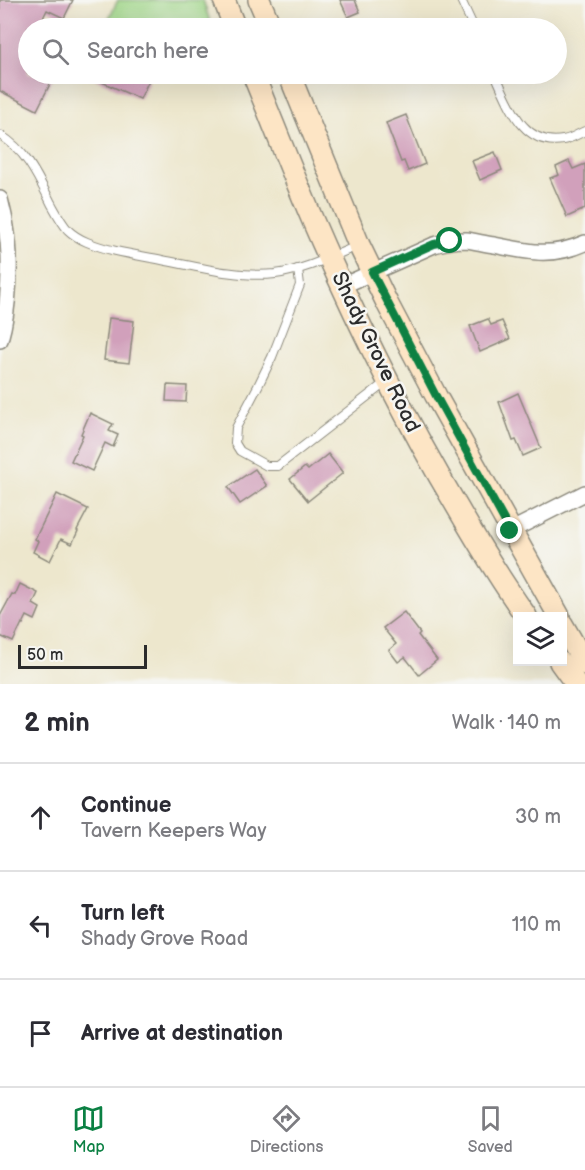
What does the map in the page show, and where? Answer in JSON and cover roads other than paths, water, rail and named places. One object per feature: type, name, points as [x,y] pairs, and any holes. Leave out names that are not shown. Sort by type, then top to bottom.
[{"type":"main road","points":[[224,0],[231,18]]},
{"type":"main road","points":[[259,0],[267,18]]},
{"type":"main road","name":"Shady Grove Road","points":[[257,84],[329,257],[388,380],[434,468],[484,554],[523,612]]},
{"type":"main road","name":"Shady Grove Road","points":[[293,84],[372,272],[430,386],[557,612]]},
{"type":"main road","points":[[567,633],[585,664]]},
{"type":"main road","points":[[563,666],[576,684]]},
{"type":"street","points":[[0,199],[7,229],[9,260],[7,298],[0,340]]},
{"type":"street","points":[[342,286],[434,244],[450,241],[467,240],[542,253],[553,253],[585,243]]},
{"type":"street","points":[[510,531],[585,493]]},
{"type":"lane","points":[[461,0],[469,18]]},
{"type":"lane","points":[[500,84],[513,113],[527,131],[544,140],[555,141],[566,140],[585,131]]},
{"type":"lane","points":[[0,135],[15,145],[31,165],[60,220],[68,230],[79,239],[104,248],[204,268],[260,275],[298,269],[359,245]]},
{"type":"lane","points":[[298,269],[300,285],[272,357],[236,428],[236,443],[240,451],[267,466],[278,466],[388,380]]}]
